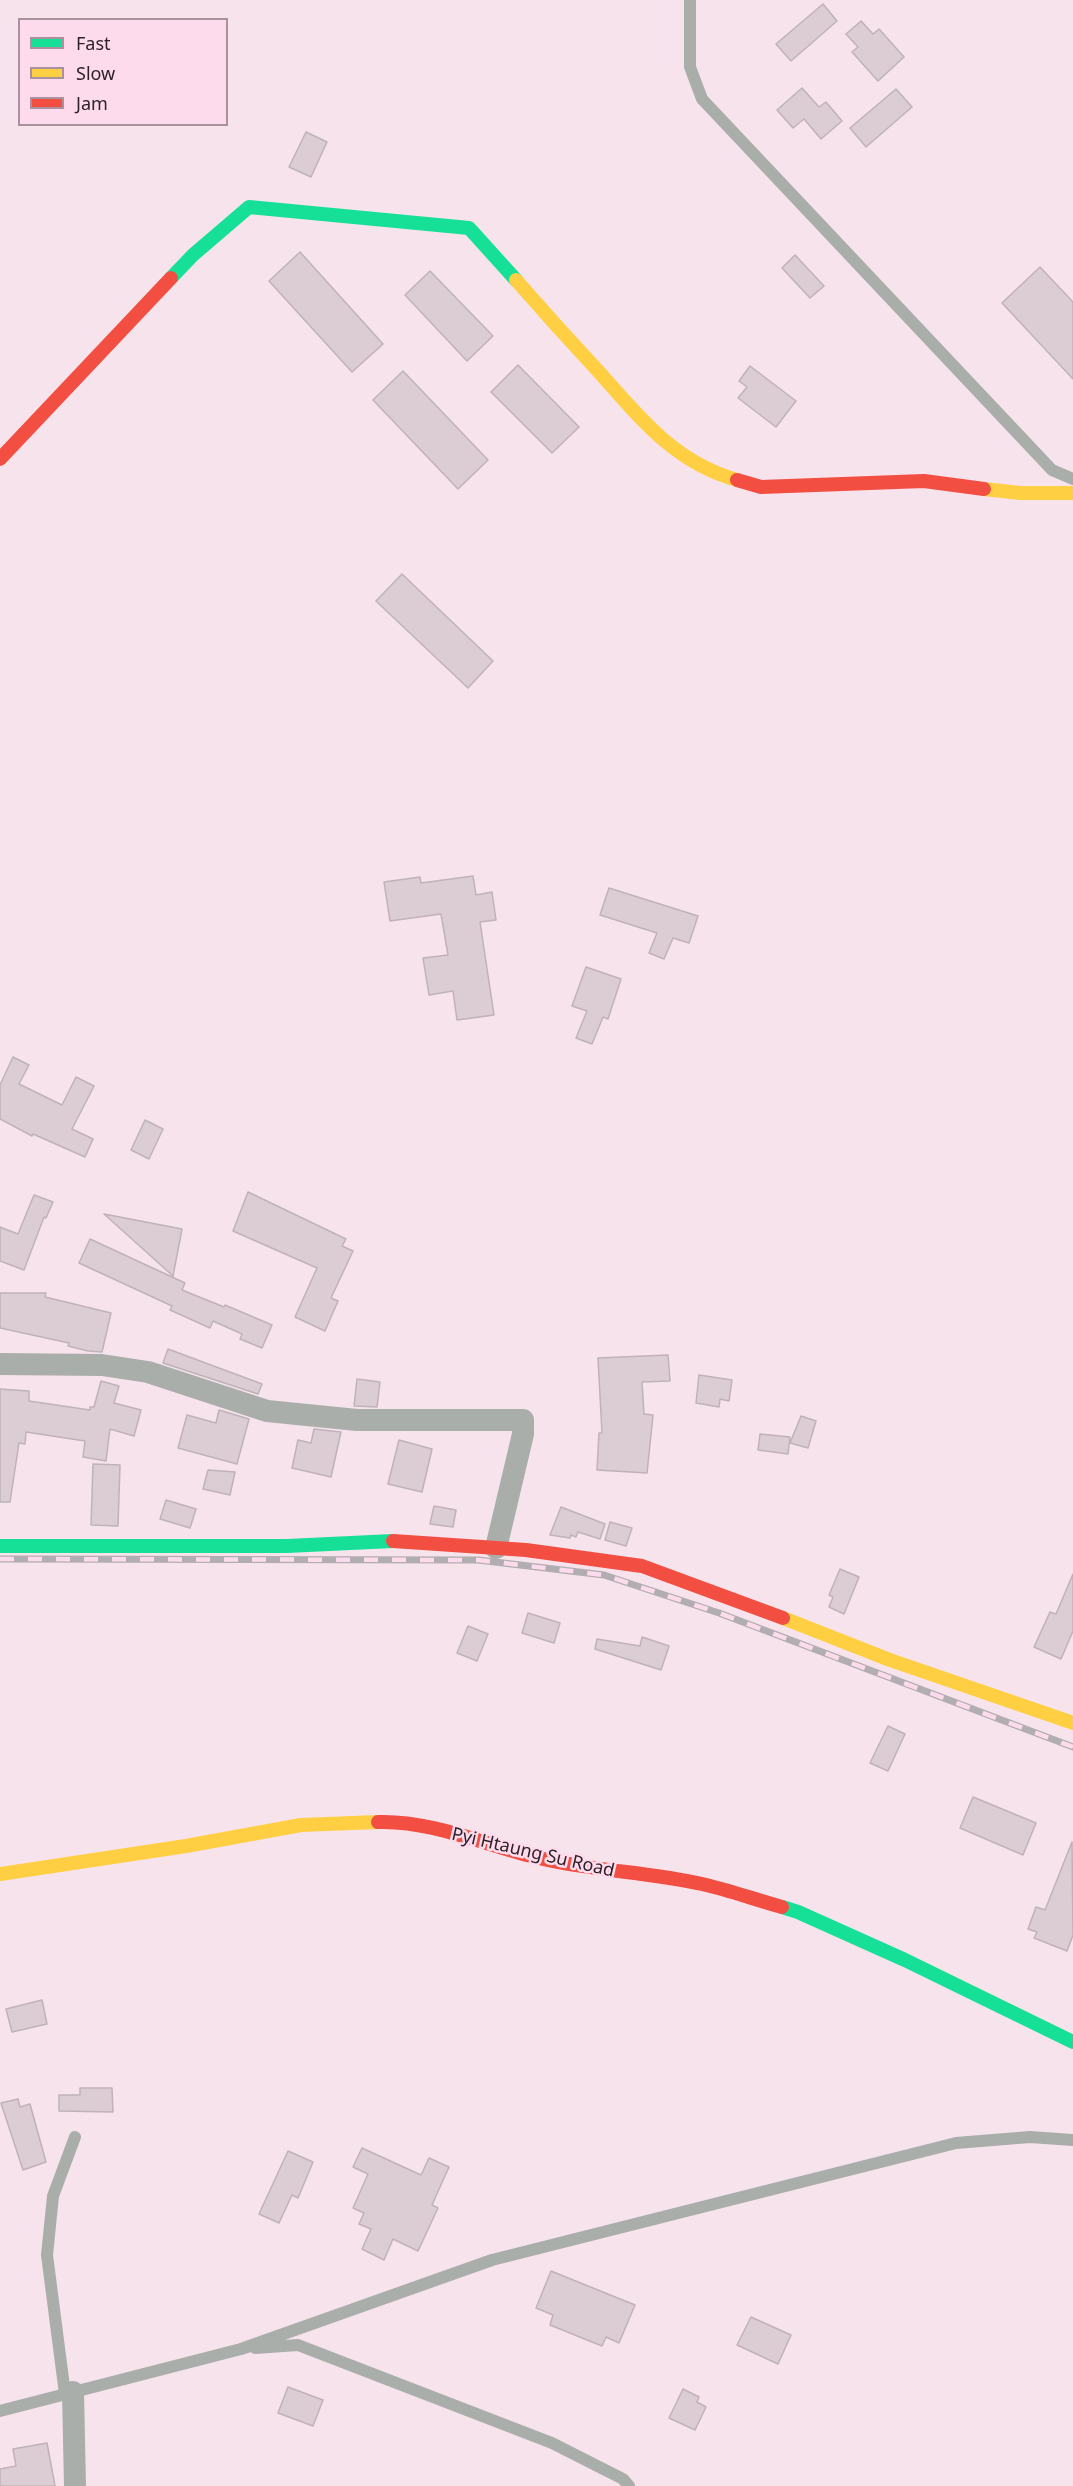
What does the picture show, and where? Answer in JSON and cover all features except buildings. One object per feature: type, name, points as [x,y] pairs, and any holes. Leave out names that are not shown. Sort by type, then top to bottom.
[{"type":"main road","points":[[0,459],[193,255],[249,207],[469,228],[656,436],[684,457],[725,477],[761,487],[924,481],[1020,493],[1073,493]]},
{"type":"main road","points":[[0,1546],[287,1546],[398,1541],[496,1548],[642,1566],[736,1599],[890,1660],[1073,1723]]},
{"type":"main road","name":"Pyi Htaung Su Road","points":[[0,1874],[186,1846],[302,1825],[396,1821],[489,1842],[538,1858],[606,1871],[702,1884],[798,1912],[905,1960],[1073,2042]]},
{"type":"street","points":[[0,1364],[102,1365],[148,1372],[267,1412],[357,1420],[523,1420],[523,1434],[496,1548]]},
{"type":"street","points":[[69,2393],[75,2486]]},
{"type":"lane","points":[[690,0],[690,68],[702,99],[1052,470],[1073,478]]},
{"type":"lane","points":[[69,2393],[47,2255],[53,2196],[75,2137]]},
{"type":"lane","points":[[0,2411],[241,2349],[492,2260],[956,2143],[1030,2138],[1073,2140]]},
{"type":"lane","points":[[241,2349],[298,2345],[552,2443],[623,2479],[629,2486]]},
{"type":"railway","points":[[0,1559],[478,1560],[604,1575],[719,1613],[1073,1747]]},
{"type":"traffic: fast","points":[[171,278],[193,255],[249,207],[469,228],[516,280]]},
{"type":"traffic: fast","points":[[0,1546],[287,1546],[393,1541]]},
{"type":"traffic: fast","points":[[782,1907],[905,1960],[1073,2042]]},
{"type":"traffic: slow","points":[[516,280],[629,406],[660,437],[695,462],[737,480]]},
{"type":"traffic: slow","points":[[984,489],[1020,493],[1073,493]]},
{"type":"traffic: slow","points":[[783,1618],[890,1660],[1073,1723]]},
{"type":"traffic: slow","points":[[0,1874],[186,1846],[301,1825],[378,1822]]},
{"type":"traffic: jam","points":[[0,459],[171,278]]},
{"type":"traffic: jam","points":[[737,480],[761,487],[924,481],[984,489]]},
{"type":"traffic: jam","points":[[393,1541],[526,1550],[642,1566],[783,1618]]},
{"type":"traffic: jam","points":[[378,1822],[398,1822],[439,1829],[559,1862],[702,1884],[782,1907]]}]
